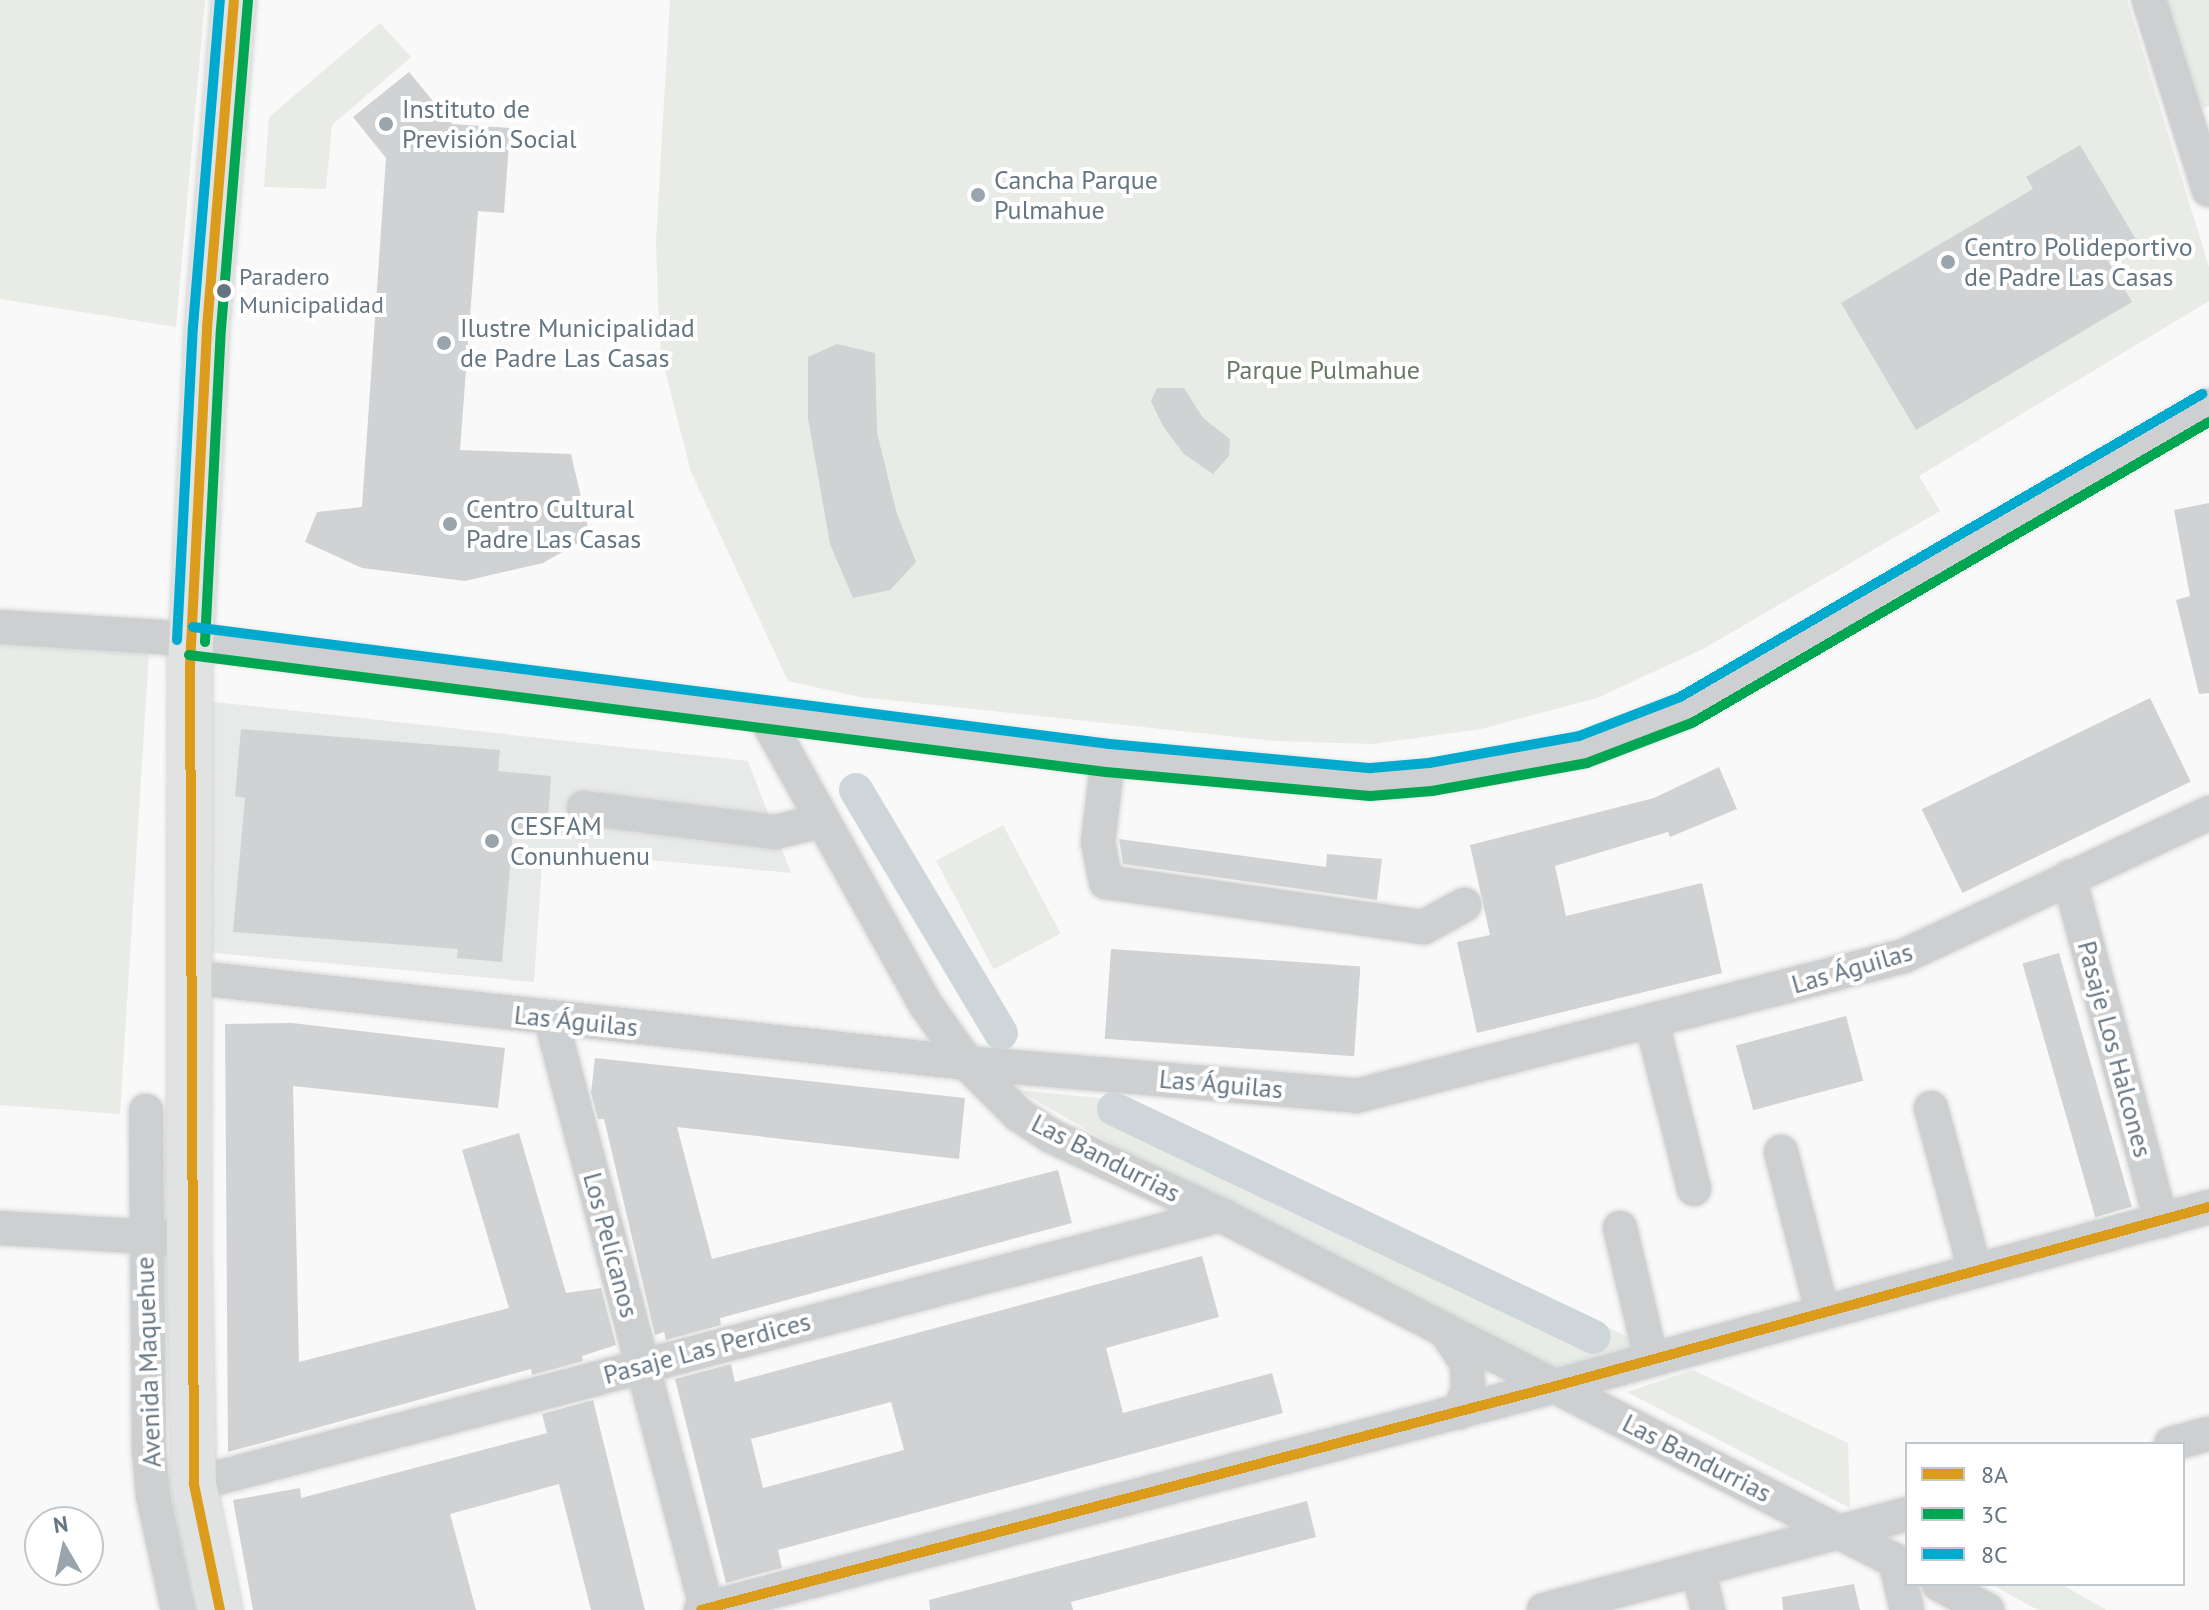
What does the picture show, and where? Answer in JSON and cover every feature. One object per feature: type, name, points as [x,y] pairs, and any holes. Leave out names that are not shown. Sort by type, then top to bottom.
[{"type":"main road","name":"Avenida Maquehue","points":[[220,1610],[194,1484],[188,977],[191,641],[208,312],[234,0]]},
{"type":"street","points":[[2149,0],[2199,118],[2209,190]]},
{"type":"street","points":[[0,627],[191,641],[766,718],[1108,758],[1371,782],[1491,769],[1613,741],[1698,704],[2209,406]]},
{"type":"street","name":"Las Bandurrias","points":[[766,718],[889,944],[967,1063],[995,1093],[1051,1136],[1221,1215],[1901,1564]]},
{"type":"street","points":[[1108,758],[1098,842],[1106,882],[1424,927],[1464,905]]},
{"type":"street","points":[[584,808],[775,832],[822,821]]},
{"type":"street","name":"Las Águilas","points":[[188,977],[967,1063],[1356,1096],[1652,1023],[1904,956],[2209,813]]},
{"type":"street","name":"Pasaje Los Halcones","points":[[2069,877],[2161,1221]]},
{"type":"street","name":"Los Pelícanos","points":[[551,1019],[705,1610]]},
{"type":"street","points":[[1652,1023],[1694,1189]]},
{"type":"street","points":[[1931,1108],[1975,1270]]},
{"type":"street","name":"Avenida Maquehue","points":[[146,1111],[144,1236],[153,1496],[178,1610]]},
{"type":"street","points":[[1781,1152],[1822,1310]]},
{"type":"street","points":[[705,1610],[1459,1412],[1822,1310],[2209,1207]]},
{"type":"street","name":"Pasaje Las Perdices","points":[[194,1484],[1221,1215]]},
{"type":"street","points":[[0,1228],[189,1239]]},
{"type":"street","points":[[1620,1228],[1651,1358]]},
{"type":"street","name":"Las Bandurrias","points":[[1443,1329],[1467,1363],[1468,1390],[1459,1412]]},
{"type":"street","points":[[2179,1442],[2209,1434]]},
{"type":"street","points":[[1544,1610],[1905,1515]]},
{"type":"street","points":[[1901,1564],[1907,1610]]},
{"type":"street","points":[[1698,1569],[1708,1610]]},
{"type":"street","points":[[1943,1586],[1987,1610]]},
{"type":"shaded area","name":"CESFAM Conunhuenu","points":[[207,701],[748,761],[791,873],[543,850],[534,982],[203,952]]},
{"type":"green space","points":[[0,0],[205,0],[176,327],[0,299]]},
{"type":"green space","name":"Parque Pulmahue","points":[[670,0],[2127,0],[2209,267],[2209,301],[1919,476],[1940,511],[1703,649],[1597,698],[1481,729],[1373,744],[1275,741],[860,697],[788,681],[691,472],[661,355],[658,303],[656,240]]},
{"type":"green space","points":[[2166,0],[2209,0],[2209,106],[2201,108]]},
{"type":"green space","points":[[380,23],[411,57],[332,125],[326,189],[264,187],[269,117]]},
{"type":"green space","points":[[0,627],[150,636],[120,1114],[0,1105]]},
{"type":"green space","points":[[1003,825],[1061,934],[994,969],[936,861]]},
{"type":"green space","points":[[1018,1090],[1130,1101],[1628,1337],[1633,1352],[1558,1372],[1126,1152]]},
{"type":"green space","points":[[1693,1370],[1848,1443],[1850,1508],[1627,1392]]},
{"type":"green space","points":[[1994,1586],[2064,1586],[2107,1610],[2038,1610]]},
{"type":"building","points":[[409,72],[452,124],[510,128],[504,213],[478,211],[460,450],[571,454],[590,536],[543,563],[465,581],[362,568],[305,542],[317,512],[362,507],[386,158],[353,117]]},
{"type":"building","points":[[2080,145],[2138,243],[2108,261],[2132,302],[1916,430],[1841,303],[2033,189],[2026,177]]},
{"type":"building","points":[[837,344],[875,353],[877,433],[897,514],[916,562],[890,590],[853,598],[830,544],[808,418],[808,357]]},
{"type":"building","points":[[1157,388],[1184,388],[1203,418],[1230,439],[1229,456],[1213,474],[1184,454],[1163,426],[1151,401]]},
{"type":"building","points":[[2209,503],[2209,693],[2199,694],[2176,600],[2190,596],[2174,510]]},
{"type":"building","points":[[2150,698],[2191,782],[1962,893],[1922,809]]},
{"type":"building","points":[[241,729],[500,750],[498,771],[551,776],[547,834],[513,831],[502,962],[457,958],[458,949],[233,932],[245,798],[235,796]]},
{"type":"building","points":[[1719,767],[1737,809],[1670,837],[1668,832],[1555,866],[1566,916],[1702,883],[1722,973],[1477,1033],[1457,942],[1490,935],[1470,845],[1654,798]]},
{"type":"building","points":[[1119,839],[1326,867],[1327,854],[1382,859],[1377,900],[1123,864]]},
{"type":"building","points":[[1111,949],[1360,966],[1354,1056],[1105,1039]]},
{"type":"building","points":[[2059,953],[2132,1207],[2095,1217],[2022,963]]},
{"type":"building","points":[[1846,1016],[1863,1081],[1753,1110],[1736,1046]]},
{"type":"building","points":[[292,1023],[505,1048],[498,1108],[293,1086],[299,1362],[509,1308],[462,1150],[519,1133],[566,1293],[601,1288],[616,1345],[582,1356],[583,1361],[532,1375],[531,1369],[228,1452],[225,1024]]},
{"type":"building","points":[[595,1058],[965,1098],[959,1159],[677,1127],[712,1259],[1058,1170],[1072,1223],[720,1318],[721,1325],[666,1340],[664,1332],[655,1335],[604,1119],[598,1119],[591,1093]]},
{"type":"building","points":[[1202,1256],[1219,1317],[1106,1348],[1123,1413],[1272,1373],[1283,1413],[778,1550],[782,1568],[726,1583],[675,1379],[731,1364],[735,1382]],"holes":[[[891,1402],[904,1450],[763,1488],[751,1439]]]},
{"type":"building","points":[[593,1400],[645,1610],[591,1610],[559,1484],[450,1514],[476,1610],[253,1610],[233,1500],[300,1488],[301,1498],[547,1433],[542,1414]]},
{"type":"building","points":[[1307,1501],[1316,1537],[1071,1602],[1073,1610],[930,1610],[929,1600]]},
{"type":"building","points":[[1854,1584],[1860,1610],[1783,1610],[1782,1597]]},
{"type":"waterway","points":[[856,790],[1001,1033]]},
{"type":"waterway","points":[[1114,1109],[1594,1337]]},
{"type":"transit line","name":"8C","points":[[177,640],[193,327],[220,0]]},
{"type":"transit line","name":"8A","points":[[220,1610],[194,1484],[190,665],[207,328],[234,0]]},
{"type":"transit line","name":"3C","points":[[205,642],[221,329],[248,1]]},
{"type":"transit line","name":"8C","points":[[193,627],[1110,744],[1371,768],[1429,763],[1579,736],[1680,697],[2202,394]]},
{"type":"transit line","name":"3C","points":[[189,655],[1106,772],[1370,796],[1432,791],[1587,763],[1692,723],[2209,422]]},
{"type":"transit line","name":"8A","points":[[701,1610],[1556,1386],[2209,1207]]},
{"type":"place","name":"Instituto de Previsión Social","points":[[386,124]]},
{"type":"place","name":"Cancha Parque Pulmahue","points":[[978,195]]},
{"type":"place","name":"Centro Polideportivo de Padre Las Casas","points":[[1948,262]]},
{"type":"place","name":"Paradero Municipalidad","points":[[224,291]]},
{"type":"place","name":"Ilustre Municipalidad de Padre Las Casas","points":[[444,343]]},
{"type":"place","name":"Centro Cultural Padre Las Casas","points":[[450,524]]},
{"type":"place","name":"CESFAM Conunhuenu","points":[[492,841]]}]
